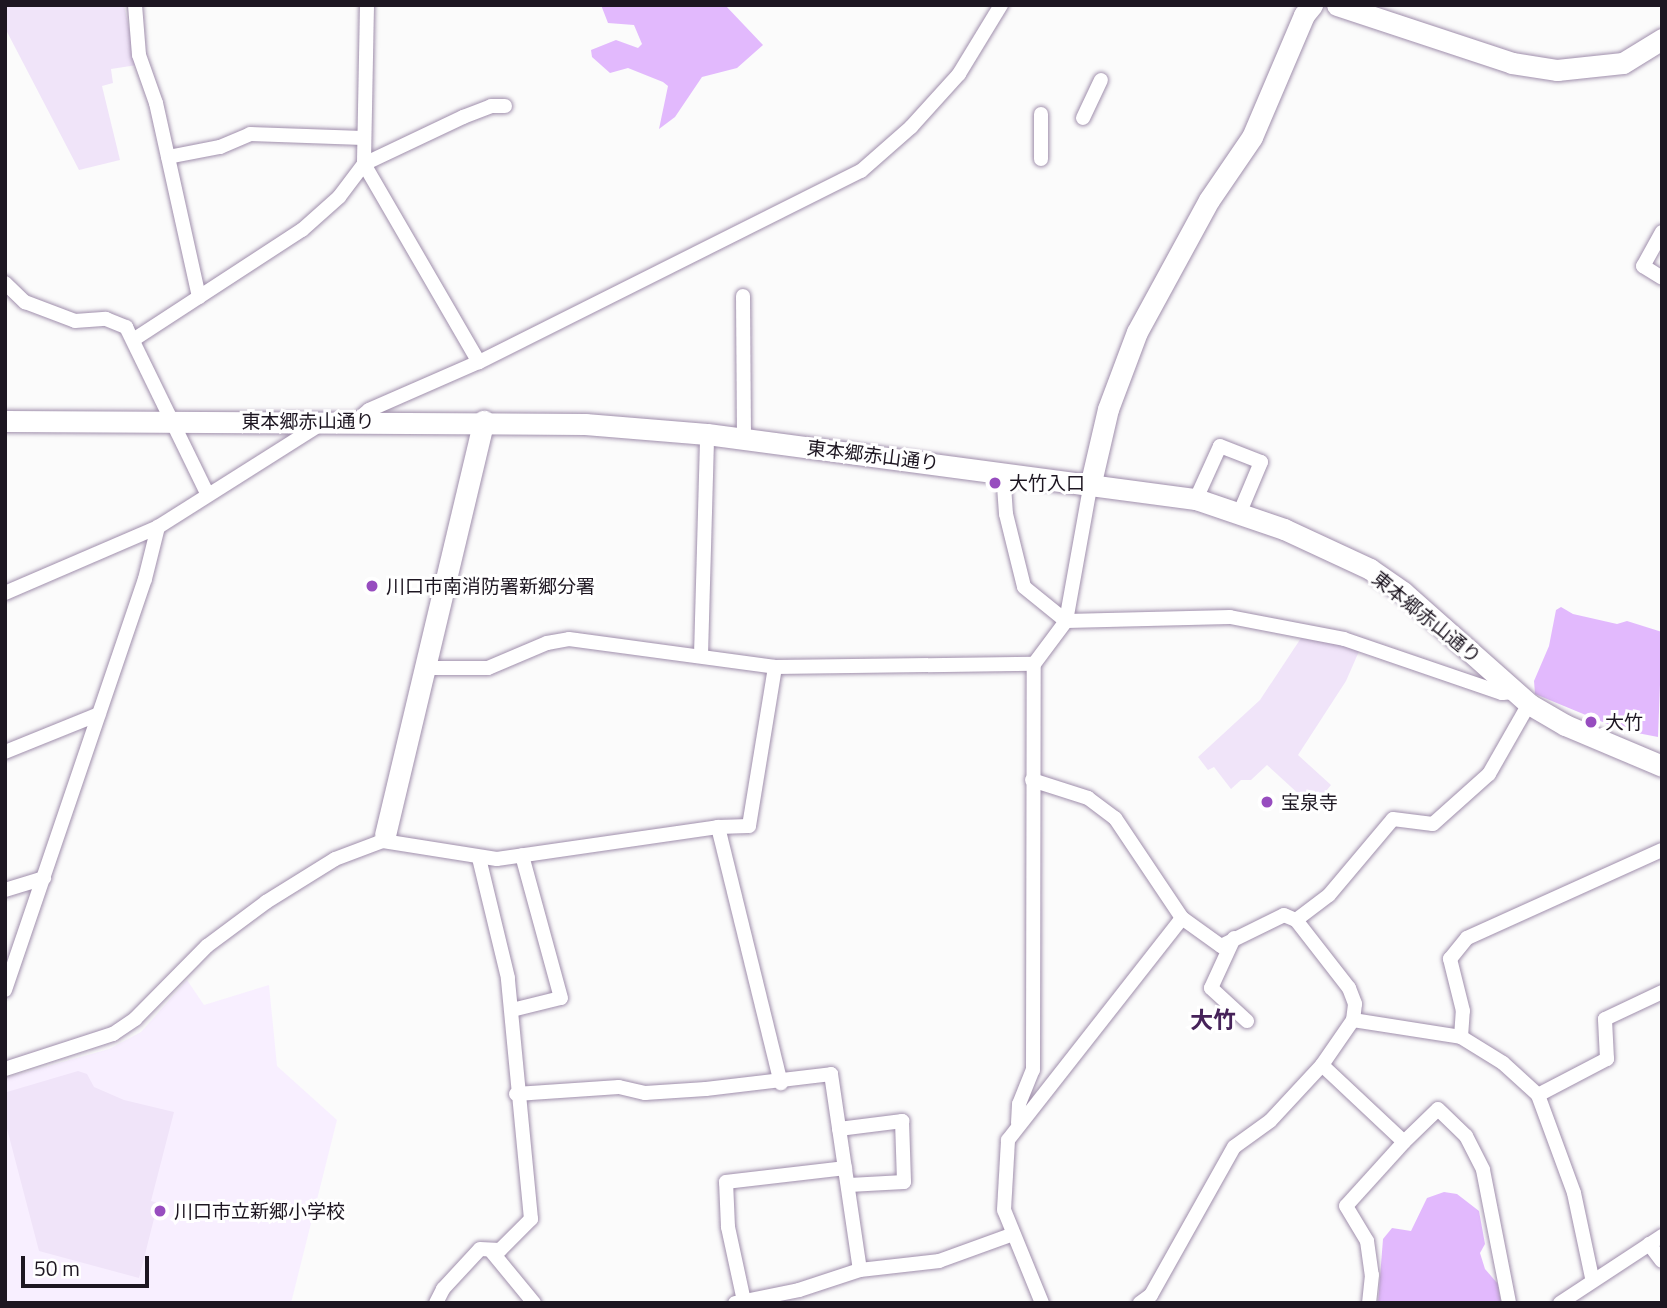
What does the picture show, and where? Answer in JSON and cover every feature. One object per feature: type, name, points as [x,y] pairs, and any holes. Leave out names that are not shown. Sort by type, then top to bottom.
[{"type":"street","points":[[135,5],[139,55],[168,157],[199,297]]},
{"type":"street","points":[[368,5],[364,164],[479,362]]},
{"type":"street","points":[[355,422],[369,410],[479,362],[861,171],[959,74],[1001,5]]},
{"type":"street","points":[[1018,1123],[1018,1104],[1033,1070],[1037,969],[1032,780],[1034,664],[1066,621],[1091,482],[1112,398],[1136,331],[1209,200],[1252,137],[1304,15],[1312,5]]},
{"type":"street","points":[[1337,5],[1372,11],[1512,63],[1557,70],[1623,63],[1662,39]]},
{"type":"street","points":[[1083,118],[1101,80]]},
{"type":"street","points":[[133,340],[302,230],[339,197],[364,164],[463,117],[491,106],[505,106]]},
{"type":"street","points":[[1041,114],[1041,159]]},
{"type":"street","points":[[168,157],[220,147],[250,134],[363,138]]},
{"type":"street","points":[[1662,232],[1643,266],[1662,278]]},
{"type":"street","points":[[5,283],[25,302],[75,321],[106,319],[126,327],[207,493]]},
{"type":"street","points":[[743,296],[744,439]]},
{"type":"street","name":"東本郷赤山通り","points":[[5,421],[484,421],[707,434],[1091,482],[1196,499],[1240,512],[1318,544],[1387,580],[1522,698],[1565,725],[1662,766]]},
{"type":"street","points":[[5,593],[158,527],[207,493],[324,421]]},
{"type":"street","points":[[384,838],[484,421]]},
{"type":"street","points":[[701,655],[707,434]]},
{"type":"street","points":[[1196,499],[1220,446],[1261,462],[1240,512]]},
{"type":"street","points":[[1003,472],[1006,514],[1024,587],[1066,621],[1230,617],[1344,639],[1522,698],[1489,774],[1433,824],[1393,820],[1329,895],[1296,920]]},
{"type":"street","points":[[5,990],[99,714],[158,527]]},
{"type":"street","points":[[424,668],[488,668],[547,643],[569,639],[775,667],[1034,664]]},
{"type":"street","points":[[5,1069],[113,1034],[135,1019],[207,946],[266,902],[335,859],[384,838],[479,858],[522,855],[718,827],[749,826],[775,667]]},
{"type":"street","points":[[5,752],[99,714]]},
{"type":"street","points":[[1032,780],[1088,798],[1115,818],[1182,918],[1221,946],[1284,915],[1296,920],[1349,988],[1355,1004],[1353,1020],[1322,1065],[1270,1121],[1234,1147],[1151,1295],[1140,1303]]},
{"type":"street","points":[[718,827],[780,1083]]},
{"type":"street","points":[[1461,1037],[1463,1011],[1450,959],[1467,938],[1662,850]]},
{"type":"street","points":[[512,1010],[561,998],[522,855]]},
{"type":"street","points":[[479,858],[512,1010],[516,1094],[531,1219],[492,1252]]},
{"type":"street","points":[[5,890],[44,878]]},
{"type":"street","points":[[1042,1303],[1011,1235],[1004,1210],[1006,1150],[1018,1123],[1058,1081],[1148,956],[1182,918]]},
{"type":"street","points":[[1234,938],[1211,988],[1247,1021]]},
{"type":"street","points":[[1538,1095],[1607,1059],[1605,1019],[1662,992]]},
{"type":"street","points":[[1353,1020],[1461,1037],[1503,1063],[1538,1095],[1574,1193],[1592,1278]]},
{"type":"street","points":[[1322,1065],[1404,1142]]},
{"type":"street","points":[[516,1094],[619,1087],[645,1093],[780,1083],[831,1074],[860,1270]]},
{"type":"street","points":[[1369,1303],[1372,1275],[1367,1241],[1346,1206],[1438,1109],[1466,1136],[1483,1170],[1509,1303]]},
{"type":"street","points":[[839,1129],[902,1121],[904,1182],[849,1185]]},
{"type":"street","points":[[845,1168],[726,1182],[728,1227],[740,1302],[802,1296],[860,1270],[939,1261],[1011,1235]]},
{"type":"street","points":[[1560,1303],[1592,1278],[1656,1240],[1662,1261]]},
{"type":"street","points":[[436,1303],[443,1289],[480,1249],[492,1252],[534,1303]]},
{"type":"shaded area","points":[[5,5],[124,5],[137,65],[111,69],[113,83],[102,86],[120,160],[79,170],[5,28]]},
{"type":"shaded area","points":[[601,5],[725,5],[763,45],[737,68],[702,77],[675,117],[659,129],[668,86],[628,68],[610,73],[592,57],[591,50],[616,40],[638,48],[642,44],[634,25],[608,23]]},
{"type":"shaded area","points":[[1561,607],[1573,614],[1617,624],[1627,621],[1662,632],[1658,737],[1622,730],[1535,694],[1534,681],[1549,646],[1556,610]]},
{"type":"shaded area","points":[[1301,638],[1360,649],[1346,681],[1298,755],[1331,785],[1313,807],[1267,765],[1251,780],[1241,780],[1231,789],[1214,767],[1208,770],[1198,757],[1260,700]]},
{"type":"shaded area","name":"川口市立新郷小学校","points":[[187,980],[204,1005],[269,985],[277,1066],[337,1120],[291,1303],[5,1303],[5,1078],[109,1049],[141,1032]]},
{"type":"shaded area","points":[[78,1071],[87,1074],[94,1087],[124,1100],[174,1112],[151,1201],[158,1203],[139,1278],[39,1251],[5,1121],[7,1092]]},
{"type":"shaded area","points":[[1444,1192],[1457,1194],[1479,1211],[1485,1244],[1480,1253],[1485,1269],[1498,1284],[1501,1303],[1378,1303],[1383,1239],[1392,1228],[1411,1231],[1427,1198]]},
{"type":"place","name":"大竹入口","points":[[995,483]]},
{"type":"place","name":"川口市南消防署新郷分署","points":[[372,586]]},
{"type":"place","name":"大竹","points":[[1591,722]]},
{"type":"place","name":"宝泉寺","points":[[1267,802]]},
{"type":"place","name":"川口市立新郷小学校","points":[[160,1211]]},
{"type":"district","name":"大竹","points":[[1213,1020]]}]
